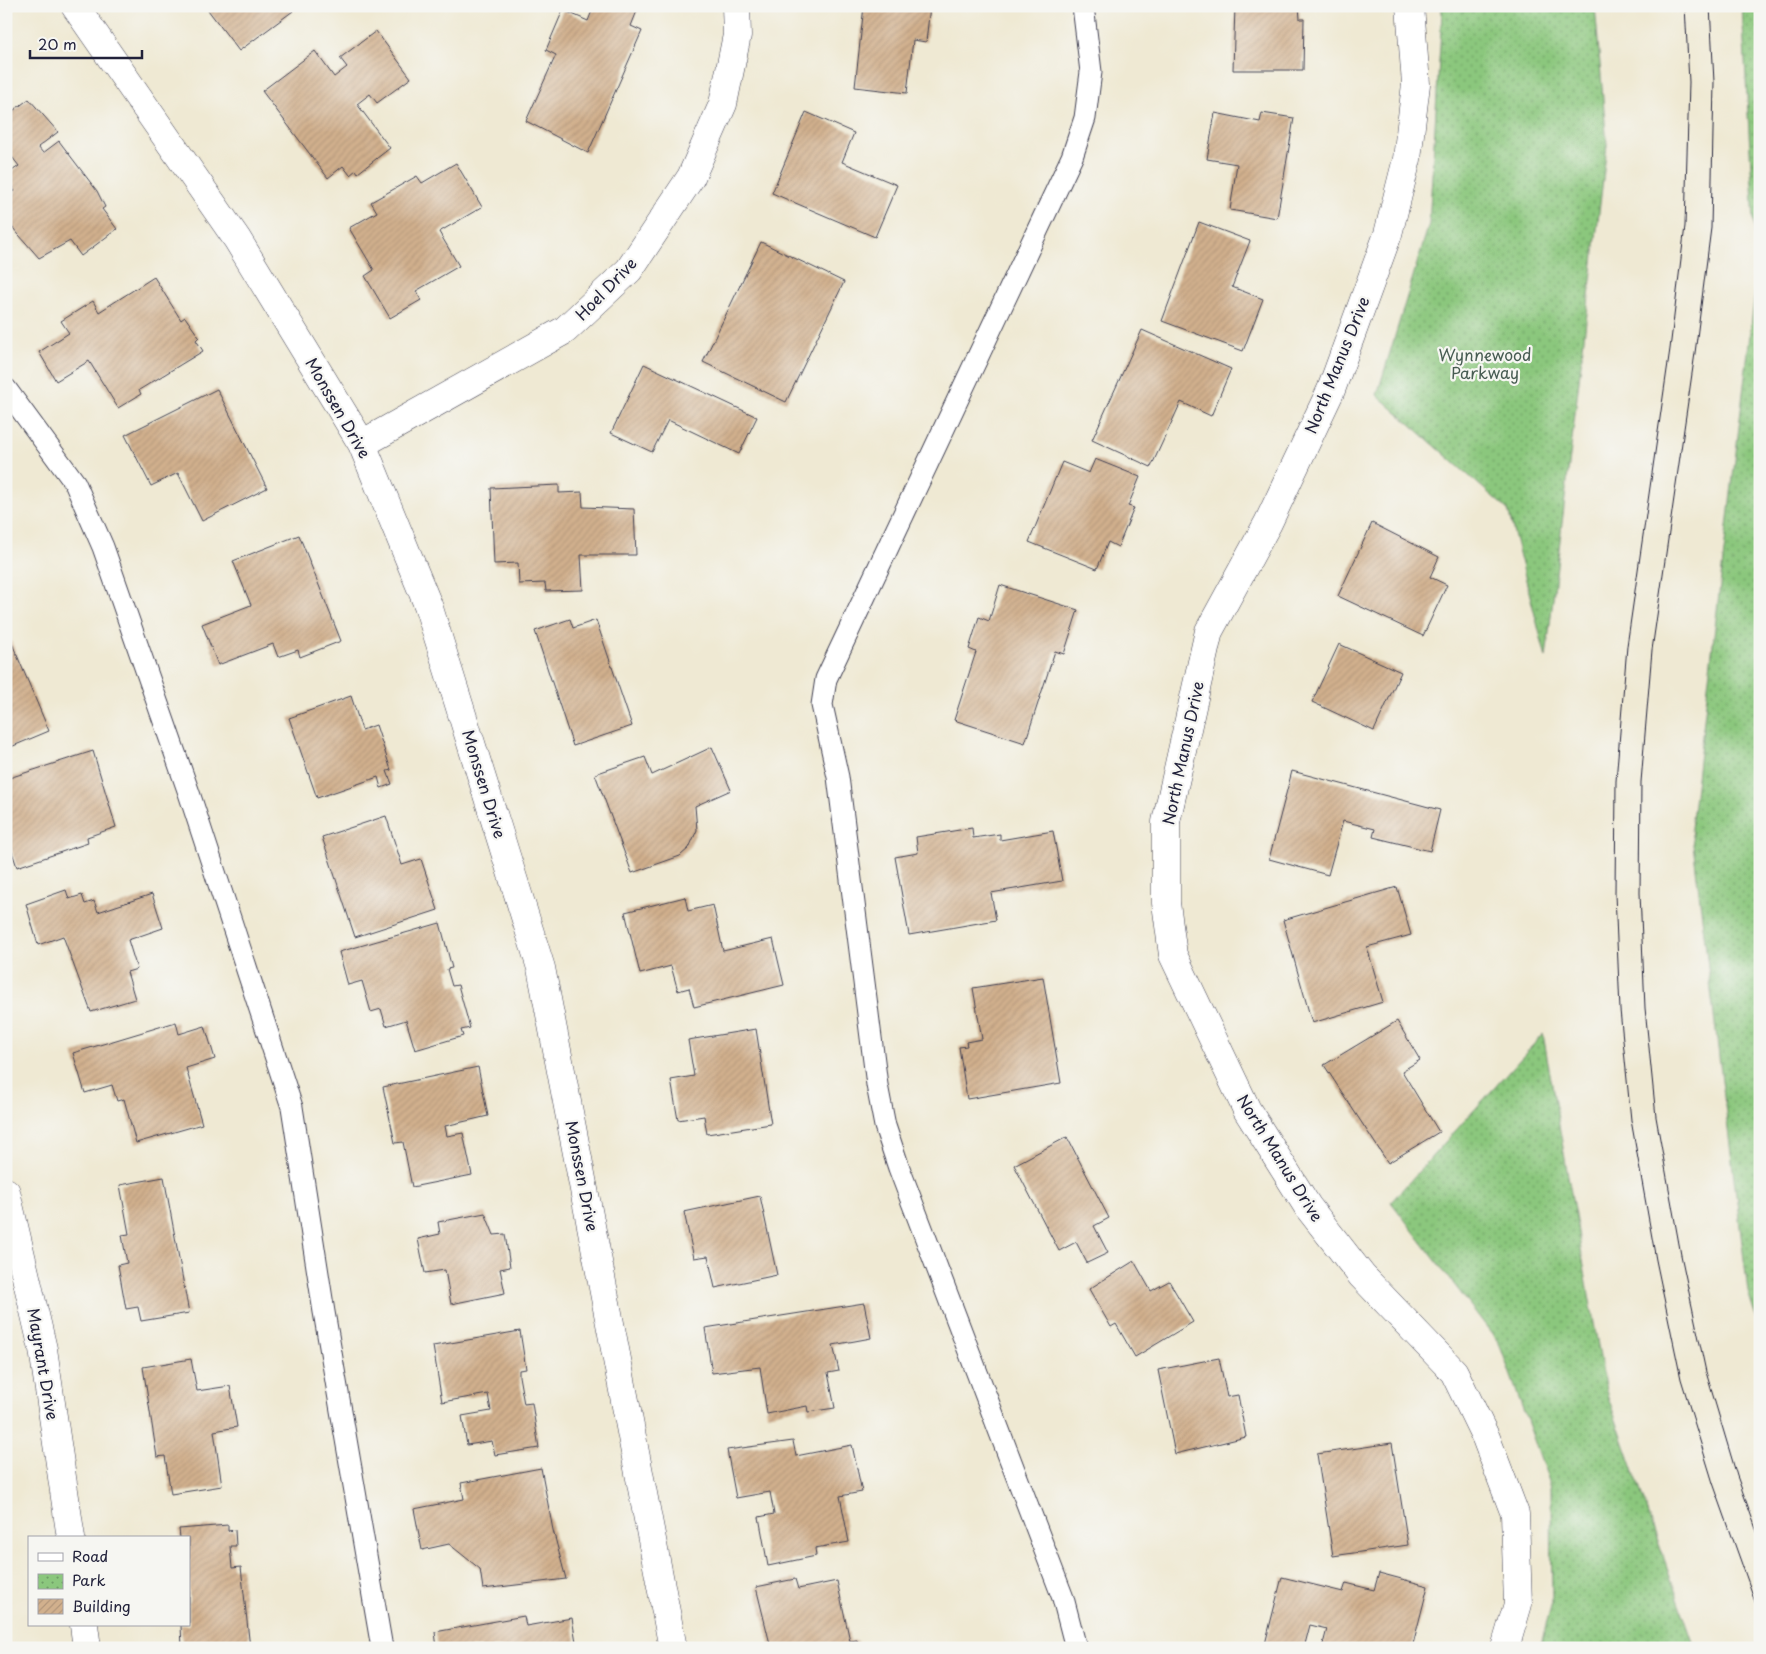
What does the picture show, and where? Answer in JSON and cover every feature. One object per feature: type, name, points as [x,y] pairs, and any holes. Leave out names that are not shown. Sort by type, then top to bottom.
[{"type":"street","name":"Monssen Drive","points":[[75,6],[237,239],[362,444],[428,605],[541,968],[674,1648]]},
{"type":"street","name":"Hoel Drive","points":[[362,444],[565,330],[629,270],[691,177],[723,104],[737,34],[736,6]]},
{"type":"street","name":"North Manus Drive","points":[[1410,6],[1416,84],[1407,159],[1388,234],[1331,390],[1268,523],[1209,632],[1166,822],[1166,903],[1173,955],[1247,1110],[1308,1206],[1356,1268],[1454,1372],[1486,1438],[1515,1514],[1518,1604],[1505,1648]]},
{"type":"street","name":"Mayrant Drive","points":[[6,1192],[43,1349],[71,1536]]},
{"type":"street","points":[[84,1626],[87,1648]]},
{"type":"lane","points":[[1076,1648],[1063,1598],[899,1168],[885,1126],[877,1085],[838,777],[822,705],[826,679],[1072,157],[1085,118],[1091,72],[1083,6]]},
{"type":"lane","points":[[6,390],[75,483],[103,547],[189,793],[292,1107],[324,1312],[382,1648]]},
{"type":"green space","name":"Wynnewood Parkway","points":[[1441,6],[1595,6],[1607,145],[1546,658],[1508,510],[1377,395],[1429,224]]},
{"type":"green space","points":[[1742,6],[1760,6],[1760,1329],[1748,1292],[1691,828],[1757,276]]},
{"type":"green space","points":[[1543,1034],[1606,1391],[1695,1648],[1540,1648],[1552,1603],[1551,1487],[1499,1343],[1391,1202]]},
{"type":"building","points":[[205,6],[289,6],[293,11],[239,51]]},
{"type":"building","points":[[594,6],[639,6],[631,26],[642,31],[588,153],[526,121],[556,55],[546,50],[563,10],[588,21]]},
{"type":"building","points":[[864,6],[930,6],[926,42],[913,40],[907,93],[855,87]]},
{"type":"building","points":[[1235,6],[1299,6],[1300,19],[1304,19],[1303,70],[1233,70]]},
{"type":"building","points":[[376,31],[411,78],[377,103],[370,94],[357,104],[390,148],[358,173],[356,170],[350,175],[343,166],[328,178],[262,91],[315,51],[334,77],[347,67],[340,58]]},
{"type":"building","points":[[29,99],[58,132],[38,147],[43,153],[59,141],[97,191],[105,207],[102,209],[117,229],[81,256],[70,241],[39,258],[6,220],[6,198],[15,191],[6,180],[6,175],[19,166],[6,149],[6,116]]},
{"type":"building","points":[[806,112],[854,133],[842,162],[897,185],[875,237],[772,193]]},
{"type":"building","points":[[1215,113],[1260,122],[1262,113],[1294,118],[1277,218],[1230,210],[1237,164],[1207,159]]},
{"type":"building","points":[[456,163],[482,207],[439,232],[459,266],[416,291],[421,300],[390,318],[365,276],[374,270],[349,228],[377,212],[371,202],[417,176],[422,183]]},
{"type":"building","points":[[1199,222],[1250,241],[1232,287],[1263,299],[1243,351],[1162,321]]},
{"type":"building","points":[[761,242],[844,282],[786,402],[703,362]]},
{"type":"building","points":[[154,277],[181,320],[185,317],[199,337],[196,340],[203,351],[139,390],[141,394],[118,408],[89,361],[56,381],[39,352],[69,333],[61,321],[93,301],[99,312]]},
{"type":"building","points":[[1142,330],[1231,369],[1211,416],[1181,402],[1151,467],[1092,440]]},
{"type":"building","points":[[644,364],[757,417],[739,454],[668,420],[652,452],[611,433]]},
{"type":"building","points":[[217,389],[267,488],[202,521],[178,473],[151,486],[125,435]]},
{"type":"building","points":[[1095,459],[1140,477],[1128,506],[1134,508],[1118,547],[1108,542],[1097,569],[1029,542],[1062,462],[1089,473]]},
{"type":"building","points":[[559,485],[559,493],[582,492],[583,507],[634,509],[636,555],[581,555],[583,590],[546,591],[545,583],[519,584],[518,563],[494,564],[491,488]]},
{"type":"building","points":[[1372,523],[1439,557],[1430,577],[1447,585],[1423,636],[1338,596]]},
{"type":"building","points":[[299,535],[341,641],[300,657],[298,650],[278,657],[273,644],[218,665],[202,624],[251,605],[233,561]]},
{"type":"building","points":[[1000,585],[1078,610],[1064,654],[1055,651],[1025,743],[954,720],[976,652],[969,649],[979,617],[989,621]]},
{"type":"building","points":[[570,619],[573,628],[596,620],[632,726],[573,746],[535,631]]},
{"type":"building","points":[[8,634],[49,731],[6,749],[6,635]]},
{"type":"building","points":[[1339,644],[1401,672],[1374,731],[1312,702]]},
{"type":"building","points":[[351,696],[362,730],[376,725],[391,770],[387,771],[392,784],[381,788],[378,777],[317,798],[289,718]]},
{"type":"building","points":[[712,747],[731,790],[695,806],[697,830],[689,848],[680,856],[632,873],[595,774],[645,757],[652,775]]},
{"type":"building","points":[[93,751],[116,827],[87,837],[88,843],[17,867],[6,834],[6,779]]},
{"type":"building","points":[[1292,771],[1440,810],[1430,851],[1373,837],[1375,829],[1343,821],[1328,875],[1269,859]]},
{"type":"building","points":[[386,816],[402,865],[421,859],[438,910],[355,937],[322,837]]},
{"type":"building","points":[[972,828],[973,838],[1000,834],[1000,840],[1053,831],[1062,881],[991,893],[996,920],[909,935],[895,857],[918,853],[916,837]]},
{"type":"building","points":[[1397,887],[1411,935],[1367,947],[1383,1002],[1312,1023],[1283,920]]},
{"type":"building","points":[[66,890],[69,899],[82,895],[85,904],[94,901],[98,912],[152,894],[163,928],[128,940],[137,969],[127,972],[135,999],[91,1012],[63,936],[38,945],[26,904]]},
{"type":"building","points":[[685,897],[688,911],[713,905],[723,951],[773,939],[784,985],[694,1007],[689,988],[678,991],[671,966],[640,974],[625,912]]},
{"type":"building","points":[[440,923],[452,968],[447,969],[452,986],[458,985],[470,1028],[461,1030],[463,1036],[415,1050],[406,1020],[386,1026],[381,1009],[371,1012],[362,981],[348,985],[339,952]]},
{"type":"building","points":[[1043,977],[1061,1083],[967,1099],[959,1047],[967,1046],[966,1042],[982,1039],[973,988]]},
{"type":"building","points":[[1397,1021],[1420,1060],[1402,1071],[1439,1132],[1388,1163],[1324,1065]]},
{"type":"building","points":[[176,1022],[179,1034],[205,1026],[215,1059],[186,1068],[202,1124],[136,1143],[124,1099],[117,1101],[112,1085],[85,1093],[73,1053]]},
{"type":"building","points":[[756,1029],[771,1124],[707,1134],[704,1116],[678,1120],[671,1080],[694,1076],[688,1040]]},
{"type":"building","points":[[478,1067],[488,1116],[445,1126],[447,1136],[463,1133],[472,1175],[412,1187],[403,1142],[395,1143],[383,1087]]},
{"type":"building","points":[[1067,1137],[1109,1218],[1094,1226],[1108,1253],[1087,1263],[1076,1242],[1059,1251],[1014,1165]]},
{"type":"building","points":[[164,1177],[189,1313],[141,1321],[138,1307],[126,1309],[118,1265],[127,1263],[122,1235],[129,1234],[120,1185]]},
{"type":"building","points":[[760,1196],[777,1275],[715,1288],[708,1256],[694,1258],[684,1212]]},
{"type":"building","points":[[485,1213],[494,1235],[505,1234],[510,1267],[500,1269],[505,1293],[451,1304],[445,1270],[425,1273],[418,1239],[440,1234],[438,1222]]},
{"type":"building","points":[[1134,1261],[1151,1291],[1169,1281],[1193,1322],[1135,1357],[1116,1324],[1111,1327],[1089,1289]]},
{"type":"building","points":[[864,1303],[871,1338],[833,1345],[839,1371],[828,1373],[835,1408],[808,1412],[807,1406],[767,1414],[760,1367],[712,1373],[705,1328]]},
{"type":"building","points":[[520,1331],[526,1369],[519,1370],[519,1376],[524,1404],[532,1403],[539,1448],[495,1455],[492,1441],[467,1445],[462,1416],[491,1411],[488,1394],[442,1402],[433,1346]]},
{"type":"building","points":[[1219,1358],[1227,1397],[1238,1395],[1246,1437],[1175,1454],[1158,1370]]},
{"type":"building","points":[[191,1359],[197,1391],[230,1386],[237,1427],[214,1431],[222,1486],[171,1494],[165,1456],[157,1457],[143,1367]]},
{"type":"building","points":[[793,1441],[796,1456],[852,1445],[862,1492],[840,1496],[849,1542],[815,1548],[816,1556],[768,1566],[759,1517],[774,1514],[770,1492],[736,1498],[727,1450]]},
{"type":"building","points":[[1392,1443],[1408,1545],[1333,1556],[1317,1454]]},
{"type":"building","points":[[541,1468],[553,1530],[566,1579],[483,1589],[480,1569],[449,1544],[422,1550],[414,1509],[464,1499],[461,1483]]},
{"type":"building","points":[[228,1525],[228,1531],[235,1530],[236,1546],[230,1546],[232,1568],[241,1567],[250,1648],[182,1648],[181,1626],[190,1626],[190,1536],[180,1536],[179,1529]]},
{"type":"building","points":[[1379,1573],[1428,1586],[1412,1648],[1322,1648],[1327,1629],[1310,1625],[1304,1648],[1264,1648],[1282,1577],[1343,1592],[1346,1583],[1374,1590]]},
{"type":"building","points":[[795,1579],[798,1589],[837,1581],[850,1641],[857,1640],[859,1648],[771,1648],[756,1587]]},
{"type":"building","points":[[524,1616],[526,1626],[572,1618],[577,1648],[437,1648],[435,1632]]},
{"type":"tram line","points":[[1685,6],[1689,82],[1685,226],[1670,349],[1627,646],[1616,781],[1615,894],[1620,1010],[1631,1120],[1656,1260],[1681,1379],[1713,1483],[1760,1615]]},
{"type":"tram line","points":[[1710,6],[1714,82],[1711,228],[1652,650],[1641,782],[1640,893],[1645,1008],[1656,1117],[1681,1255],[1706,1372],[1737,1476],[1760,1540]]}]
